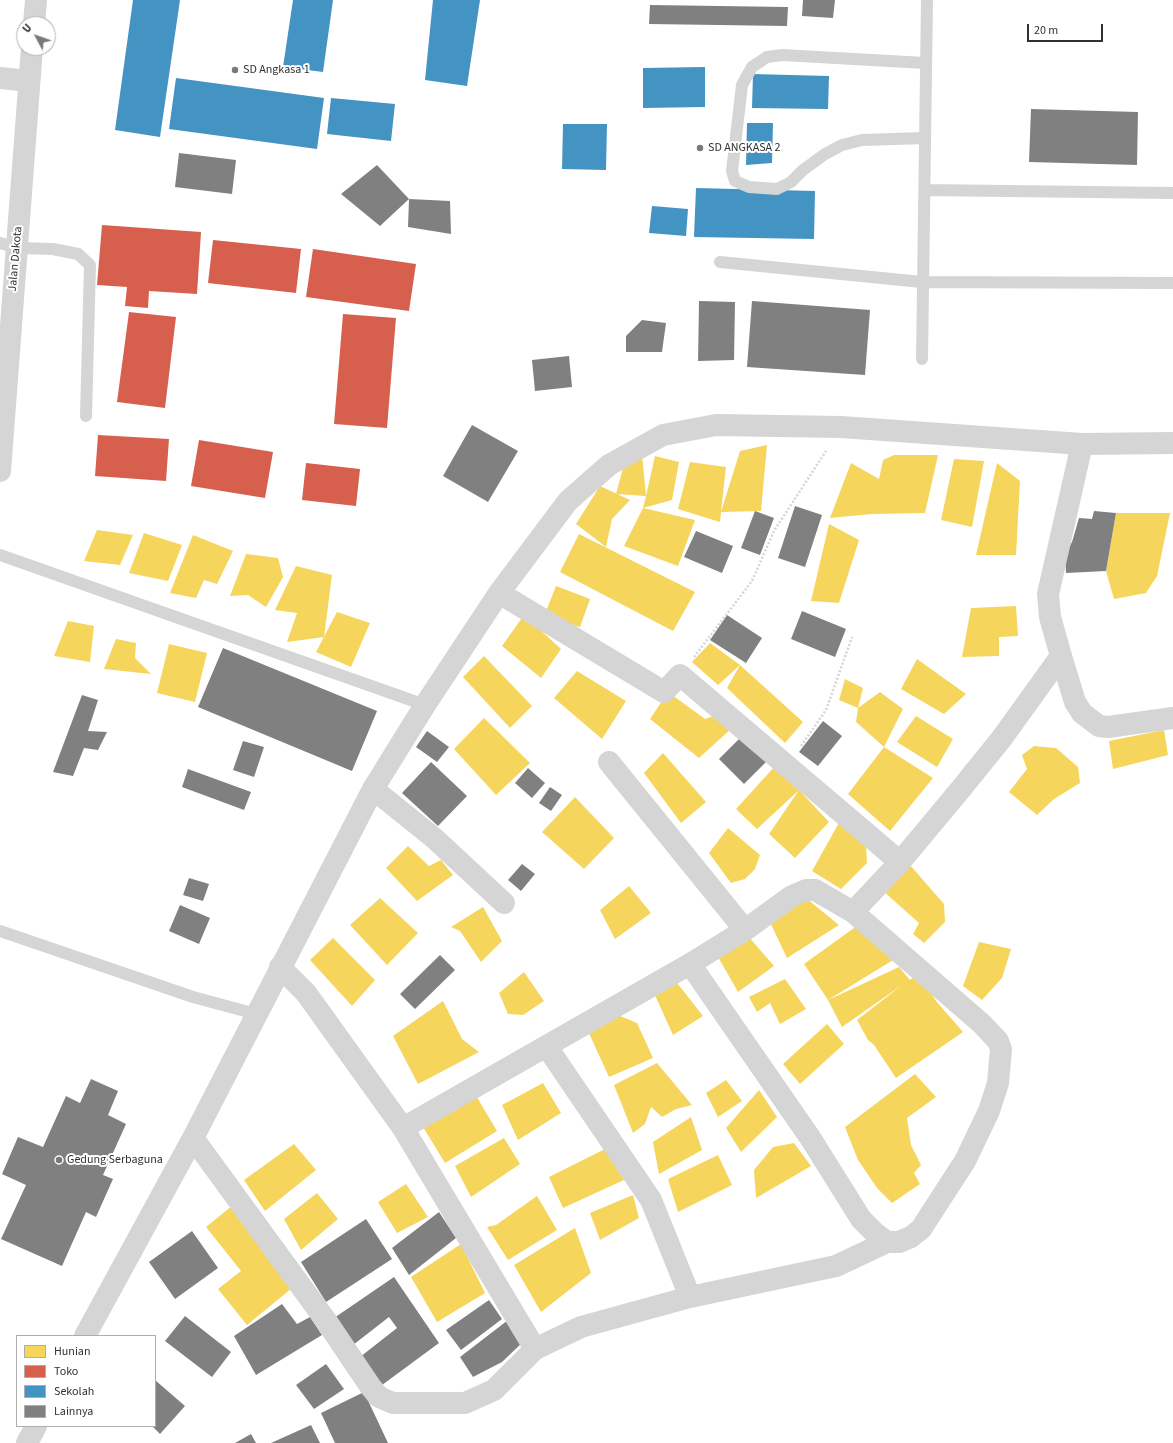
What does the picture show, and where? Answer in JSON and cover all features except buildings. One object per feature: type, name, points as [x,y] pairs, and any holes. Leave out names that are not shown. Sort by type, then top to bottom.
[{"type":"street","points":[[35,16],[36,0]]},
{"type":"street","name":"Jalan Dakota","points":[[0,471],[9,245],[31,56]]},
{"type":"street","points":[[0,78],[29,81]]},
{"type":"street","points":[[86,1335],[193,1138],[373,789],[424,705],[499,593],[568,501],[609,465],[664,435],[716,425],[842,427],[1082,444],[1173,443]]},
{"type":"street","points":[[1082,444],[1048,594],[1050,617],[1075,702],[1082,713],[1098,726],[1108,728],[1173,718]]},
{"type":"street","points":[[499,593],[664,692],[680,674],[900,862]]},
{"type":"street","points":[[853,912],[900,862],[1002,738],[1061,656]]},
{"type":"street","points":[[609,762],[745,930]]},
{"type":"street","points":[[373,789],[434,838],[504,903]]},
{"type":"street","points":[[193,1138],[288,1267],[379,1397],[393,1403],[466,1403],[494,1390],[535,1349],[581,1327],[690,1298],[836,1266],[887,1242],[899,1242],[911,1237],[921,1229],[965,1162],[989,1111],[998,1083],[1001,1049],[998,1041],[982,1024],[853,912],[822,893],[815,890],[806,890],[792,896],[745,930],[690,964],[403,1128]]},
{"type":"street","points":[[690,964],[811,1139],[861,1219],[875,1233],[887,1242]]},
{"type":"street","points":[[280,967],[306,994],[403,1128],[535,1349]]},
{"type":"street","points":[[547,1047],[651,1200],[690,1298]]},
{"type":"street","points":[[27,1443],[35,1427]]},
{"type":"lane","points":[[922,359],[926,0]]},
{"type":"lane","points":[[925,63],[782,55],[767,57],[752,67],[742,85],[732,171],[735,181],[748,188],[777,189],[791,182],[803,170],[825,154],[842,145],[862,140],[925,138]]},
{"type":"lane","points":[[925,190],[1173,193]]},
{"type":"lane","points":[[9,245],[53,249],[78,254],[90,265],[86,416]]},
{"type":"lane","points":[[720,262],[922,282],[1173,283]]},
{"type":"lane","points":[[0,555],[424,705]]},
{"type":"lane","points":[[0,932],[193,997],[256,1014]]},
{"type":"path","points":[[680,674],[752,581],[774,531],[842,427]]},
{"type":"path","points":[[786,765],[826,710],[852,637]]},
{"type":"place","name":"SD Angkasa 1","points":[[235,70]]},
{"type":"place","name":"SD ANGKASA 2","points":[[700,148]]},
{"type":"place","name":"Gedung Serbaguna","points":[[59,1160]]}]
